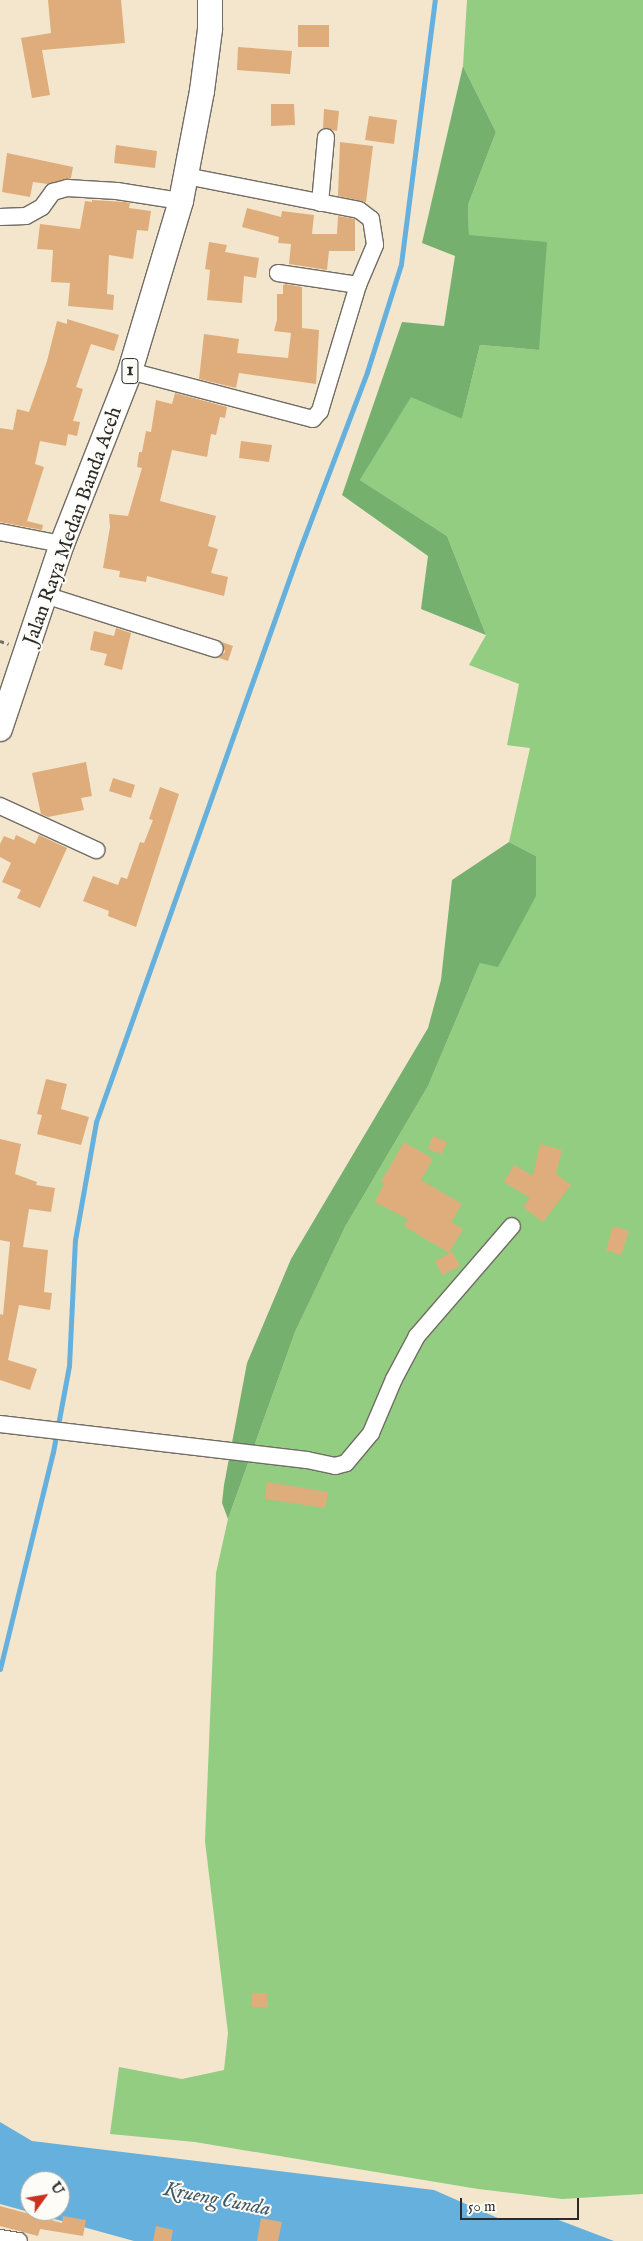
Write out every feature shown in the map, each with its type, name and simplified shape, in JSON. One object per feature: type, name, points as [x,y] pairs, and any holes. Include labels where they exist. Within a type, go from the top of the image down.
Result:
[{"type":"highway","name":"Jalan Raya Medan Banda Aceh","points":[[0,729],[62,544],[130,371],[181,201],[203,82],[210,28],[210,0]]},
{"type":"street","points":[[320,203],[326,137]]},
{"type":"street","points":[[130,371],[313,419],[320,411],[358,285],[375,245],[371,219],[359,210],[186,176]]},
{"type":"street","points":[[0,217],[26,216],[42,207],[53,192],[67,188],[117,191],[181,201]]},
{"type":"street","points":[[278,273],[358,285]]},
{"type":"street","points":[[0,532],[62,544]]},
{"type":"street","points":[[45,595],[215,649]]},
{"type":"street","points":[[0,806],[96,850]]},
{"type":"street","points":[[0,1424],[307,1460],[335,1466],[346,1463],[371,1433],[394,1379],[417,1336],[512,1226]]},
{"type":"street","points":[[0,2238],[19,2241]]},
{"type":"green space","points":[[467,0],[643,0],[643,2194],[562,2199],[478,2189],[195,2142],[110,2134],[119,2067],[182,2079],[224,2070],[228,2033],[205,1841],[216,1573],[228,1519],[295,1332],[345,1227],[428,1086],[480,963],[536,856],[509,842],[530,748],[507,745],[519,684],[469,665],[486,635],[447,536],[360,480],[411,396],[462,419],[480,345],[539,350],[469,235],[468,205],[496,132],[463,66]]},
{"type":"green space","points":[[463,66],[496,132],[468,205],[469,235],[547,242],[539,350],[480,345],[462,419],[411,397],[360,480],[447,536],[486,635],[421,609],[428,556],[342,495],[402,322],[444,326],[455,256],[422,243]]},
{"type":"green space","points":[[509,842],[536,856],[536,896],[498,967],[480,963],[428,1086],[345,1227],[295,1332],[228,1519],[222,1503],[224,1485],[247,1363],[291,1259],[428,1028],[441,980],[452,880]]},
{"type":"water","name":"Krueng Cunda","points":[[0,2122],[32,2141],[434,2190],[500,2219],[556,2219],[614,2241],[134,2241],[62,2221],[70,2221],[70,2171],[20,2171],[20,2210],[0,2204]]},
{"type":"building","points":[[48,0],[121,0],[125,43],[42,50],[50,95],[32,98],[21,38],[51,33]]},
{"type":"building","points":[[298,25],[329,25],[329,47],[298,47]]},
{"type":"building","points":[[238,47],[292,51],[290,74],[237,70]]},
{"type":"building","points":[[271,104],[294,104],[295,125],[271,126]]},
{"type":"building","points":[[324,109],[339,111],[337,131],[323,128]]},
{"type":"building","points":[[369,116],[397,120],[394,144],[365,140]]},
{"type":"building","points":[[340,142],[373,146],[366,202],[338,196]]},
{"type":"building","points":[[116,145],[157,151],[155,168],[114,163]]},
{"type":"building","points":[[7,153],[73,167],[71,178],[48,184],[33,182],[30,197],[2,192]]},
{"type":"building","points":[[92,200],[125,202],[130,203],[129,208],[151,211],[148,231],[137,230],[133,259],[109,255],[107,294],[114,295],[113,310],[68,306],[70,283],[51,282],[53,250],[37,249],[40,224],[80,229],[85,201],[92,202]]},
{"type":"building","points":[[247,208],[281,217],[282,211],[314,215],[312,234],[337,234],[338,216],[355,219],[355,251],[329,251],[327,270],[289,264],[291,244],[278,243],[279,237],[242,227]]},
{"type":"building","points":[[209,242],[227,245],[225,252],[259,258],[256,278],[244,276],[242,303],[207,300],[210,270],[205,269]]},
{"type":"building","points":[[283,285],[302,287],[302,328],[319,330],[316,384],[239,373],[236,388],[199,379],[204,334],[239,339],[237,353],[288,358],[291,333],[274,331],[277,320],[277,294],[283,294]]},
{"type":"building","points":[[67,319],[119,335],[114,351],[91,344],[76,387],[83,389],[73,421],[80,422],[77,436],[68,434],[66,446],[40,441],[35,464],[44,467],[27,521],[43,525],[42,530],[0,522],[0,428],[13,430],[17,409],[29,412],[47,361],[57,321],[67,324]]},
{"type":"building","points":[[175,393],[227,407],[225,418],[220,417],[216,435],[211,434],[207,457],[172,450],[160,501],[216,516],[208,546],[218,549],[211,573],[228,577],[224,596],[147,576],[146,582],[119,577],[120,571],[103,568],[110,527],[109,514],[128,516],[142,468],[137,467],[139,452],[142,452],[146,431],[151,432],[156,400],[172,404]]},
{"type":"building","points":[[241,441],[272,445],[269,462],[239,458]]},
{"type":"building","points":[[116,628],[131,633],[122,670],[104,665],[107,654],[90,650],[94,631],[114,636]]},
{"type":"building","points":[[222,642],[233,646],[228,661],[219,658],[225,652]]},
{"type":"building","points":[[86,762],[92,796],[81,798],[84,810],[48,817],[41,814],[32,773]]},
{"type":"building","points":[[113,778],[135,785],[131,798],[109,791]]},
{"type":"building","points":[[160,787],[179,794],[136,927],[108,916],[109,911],[83,901],[93,876],[118,885],[121,877],[127,879],[140,842],[144,843],[153,820],[149,819]]},
{"type":"building","points":[[16,835],[35,844],[39,835],[67,848],[40,908],[17,898],[21,890],[2,882],[11,863],[0,857],[0,844],[4,836],[14,840]]},
{"type":"building","points":[[46,1079],[67,1084],[61,1109],[89,1117],[81,1145],[37,1134],[42,1115],[37,1114]]},
{"type":"building","points":[[433,1136],[447,1142],[442,1154],[428,1149]]},
{"type":"building","points":[[0,1139],[21,1144],[15,1174],[37,1182],[36,1185],[55,1188],[51,1212],[29,1209],[23,1247],[48,1250],[44,1292],[52,1293],[50,1310],[19,1305],[8,1360],[37,1369],[30,1390],[0,1380],[0,1314],[3,1315],[10,1242],[0,1240]]},
{"type":"building","points":[[404,1142],[433,1159],[421,1180],[462,1204],[451,1222],[463,1229],[449,1253],[404,1226],[408,1219],[375,1202],[384,1183],[381,1182]]},
{"type":"building","points":[[540,1144],[562,1150],[556,1174],[571,1185],[543,1222],[523,1207],[530,1198],[504,1182],[514,1165],[533,1176]]},
{"type":"building","points":[[613,1226],[629,1231],[621,1255],[606,1250]]},
{"type":"building","points":[[452,1252],[460,1266],[442,1275],[435,1261]]},
{"type":"building","points":[[267,1482],[328,1492],[325,1508],[265,1499]]},
{"type":"building","points":[[252,1993],[267,1993],[268,2007],[252,2007]]},
{"type":"building","points":[[0,2206],[20,2211],[20,2221],[55,2221],[62,2223],[62,2221],[70,2221],[70,2217],[86,2220],[83,2236],[40,2229],[38,2236],[0,2226]]},
{"type":"building","points":[[261,2218],[282,2222],[278,2241],[257,2241]]},
{"type":"building","points":[[156,2226],[173,2230],[171,2241],[153,2241]]},
{"type":"waterway","points":[[0,1669],[53,1452],[69,1366],[75,1240],[96,1122],[298,554],[367,372],[401,264],[435,0]]}]
